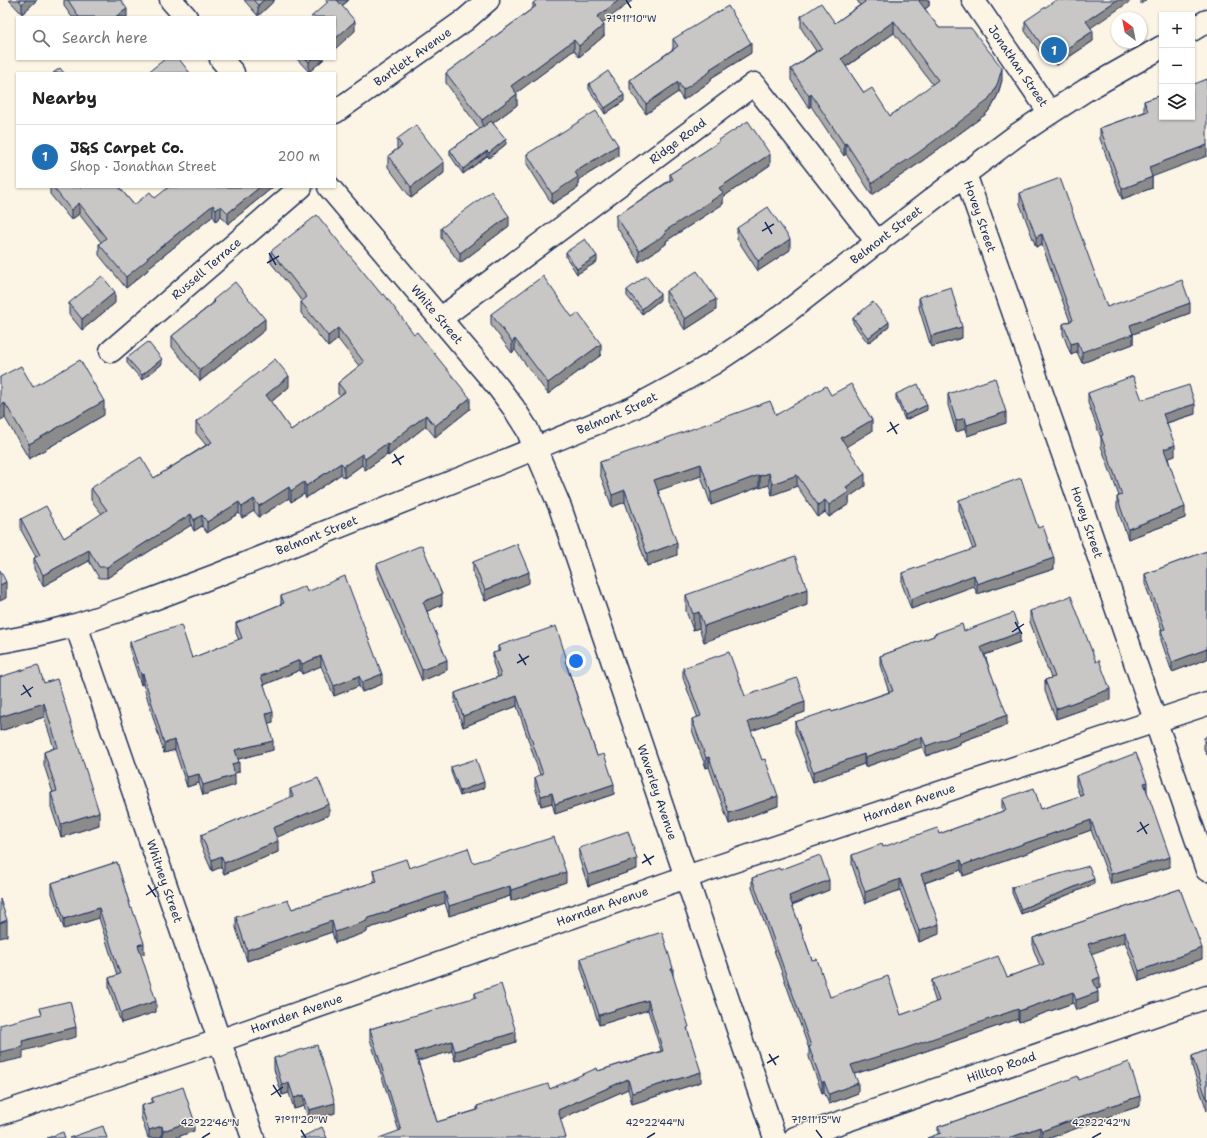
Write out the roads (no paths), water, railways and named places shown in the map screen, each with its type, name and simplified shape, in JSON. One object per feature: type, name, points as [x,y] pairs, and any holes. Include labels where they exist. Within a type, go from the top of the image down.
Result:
[{"type":"street","points":[[171,0],[185,16]]},
{"type":"street","name":"Bartlett Avenue","points":[[336,111],[465,20],[488,0]]},
{"type":"street","name":"Jonathan Street","points":[[974,0],[1050,113]]},
{"type":"street","points":[[1195,28],[1207,21]]},
{"type":"street","name":"Belmont Street","points":[[0,642],[36,636],[76,625],[148,601],[217,575],[633,408],[712,364],[751,338],[878,243],[1017,135],[1086,90],[1160,48]]},
{"type":"street","points":[[222,60],[232,72]]},
{"type":"street","name":"Ridge Road","points":[[440,319],[754,84],[878,243]]},
{"type":"street","name":"Hovey Street","points":[[965,174],[1207,870]]},
{"type":"street","name":"Russell Terrace","points":[[111,351],[300,188]]},
{"type":"street","name":"White Street","points":[[330,188],[498,387],[513,407],[535,448]]},
{"type":"street","name":"Waverley Avenue","points":[[535,448],[560,507],[775,1138]]},
{"type":"street","name":"Whitney Street","points":[[76,625],[253,1138]]},
{"type":"street","name":"Harnden Avenue","points":[[0,1114],[219,1040],[686,877],[1207,704]]},
{"type":"street","name":"Hilltop Road","points":[[795,1138],[1207,997]]},
{"type":"place","name":"J&S Carpet Co.","points":[[1054,50]]}]
